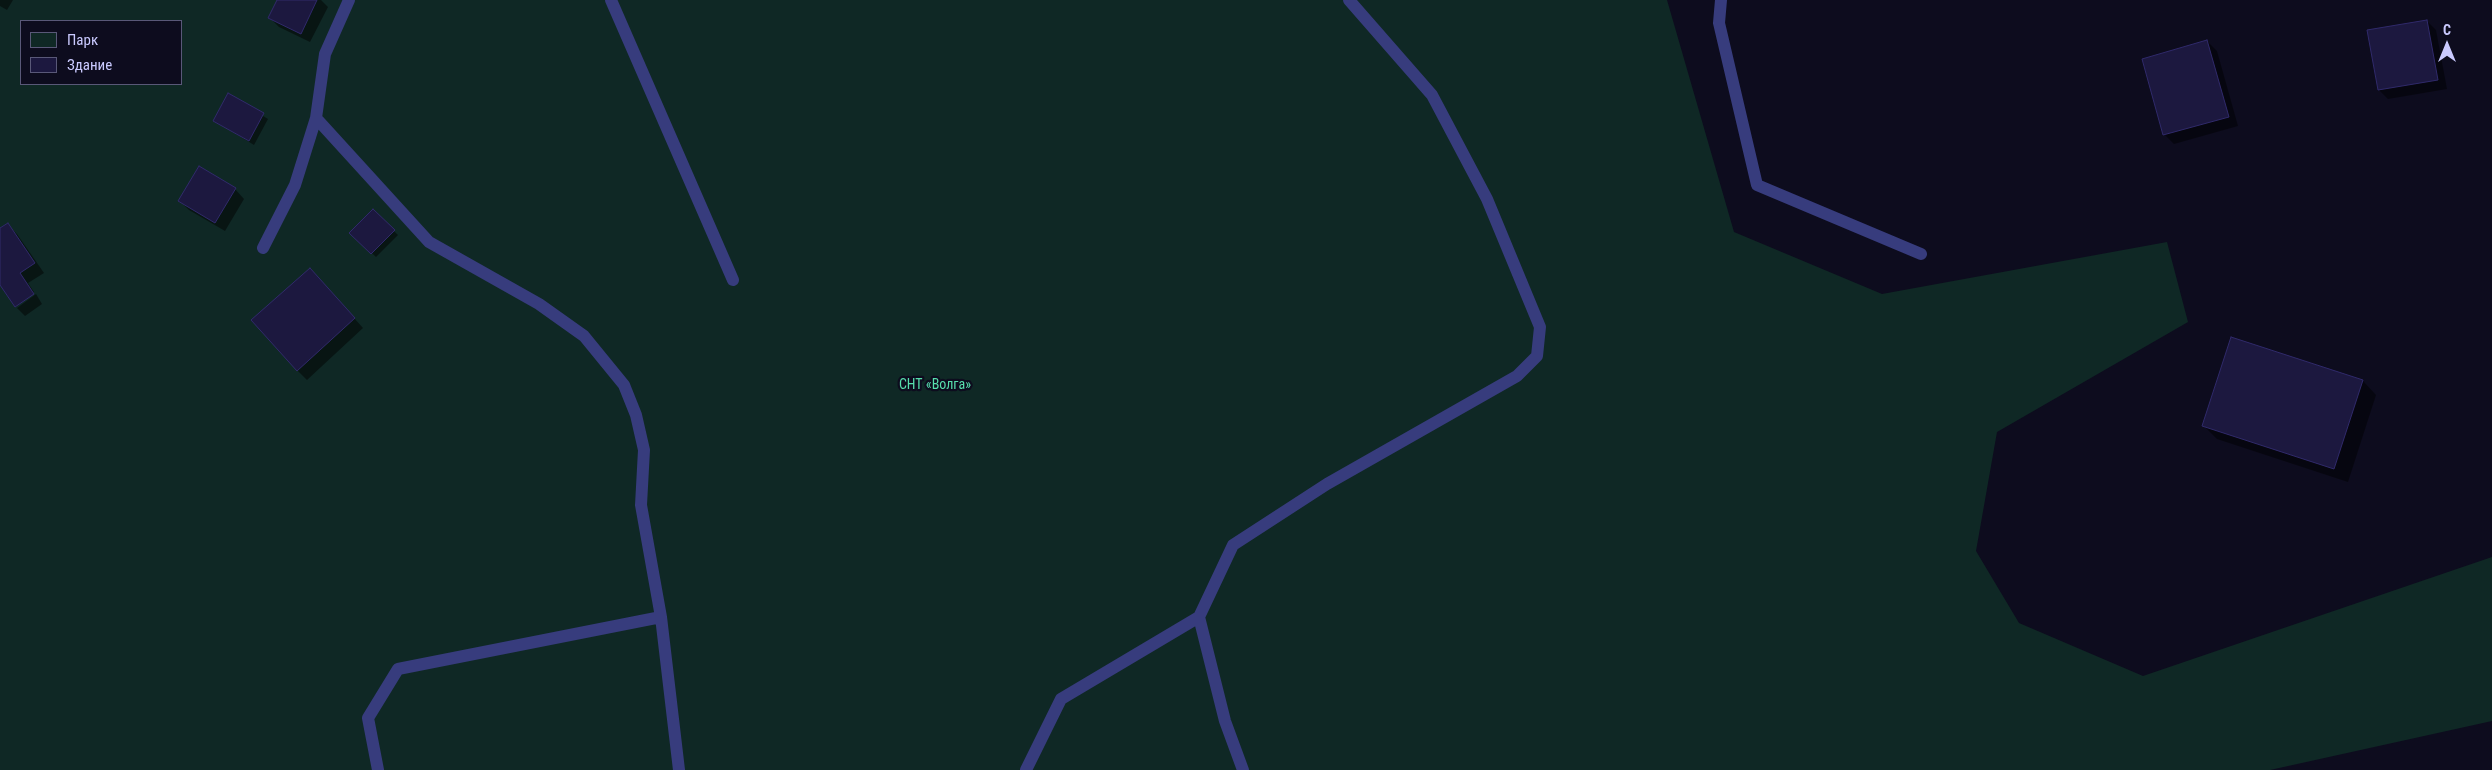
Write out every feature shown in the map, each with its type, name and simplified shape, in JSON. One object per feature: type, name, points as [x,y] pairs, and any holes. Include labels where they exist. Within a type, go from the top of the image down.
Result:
[{"type":"lane","points":[[263,248],[295,185],[316,118],[325,54],[349,0]]},
{"type":"lane","points":[[611,0],[733,280]]},
{"type":"lane","points":[[1026,770],[1061,699],[1199,617],[1234,545],[1327,484],[1518,376],[1537,356],[1540,327],[1526,287],[1473,173],[1432,95],[1349,0]]},
{"type":"lane","points":[[1721,0],[1719,23],[1758,185],[1921,254]]},
{"type":"lane","points":[[316,118],[430,242],[539,304],[584,336],[624,385],[636,415],[644,450],[641,505],[660,617],[678,770]]},
{"type":"lane","points":[[378,770],[368,718],[398,669],[660,617]]},
{"type":"lane","points":[[1199,617],[1225,721],[1243,770]]},
{"type":"green space","name":"СНТ «Волга»","points":[[0,0],[1667,0],[1734,232],[1882,294],[2167,242],[2188,322],[1997,432],[1976,551],[2019,623],[2143,676],[2492,557],[2492,721],[2270,770],[0,770]]},
{"type":"building","points":[[277,0],[317,0],[301,34],[268,18]]},
{"type":"building","points":[[2427,20],[2438,80],[2378,90],[2367,30]]},
{"type":"building","points":[[2207,40],[2229,117],[2163,135],[2142,59]]},
{"type":"building","points":[[228,93],[264,113],[249,141],[213,121]]},
{"type":"building","points":[[199,166],[236,188],[215,223],[178,201]]},
{"type":"building","points":[[373,209],[395,230],[371,254],[349,233]]},
{"type":"building","points":[[8,223],[35,263],[20,273],[34,294],[15,307],[0,285],[0,228]]},
{"type":"building","points":[[310,268],[355,318],[297,371],[251,320]]},
{"type":"building","points":[[2231,337],[2363,380],[2334,469],[2202,426]]}]
